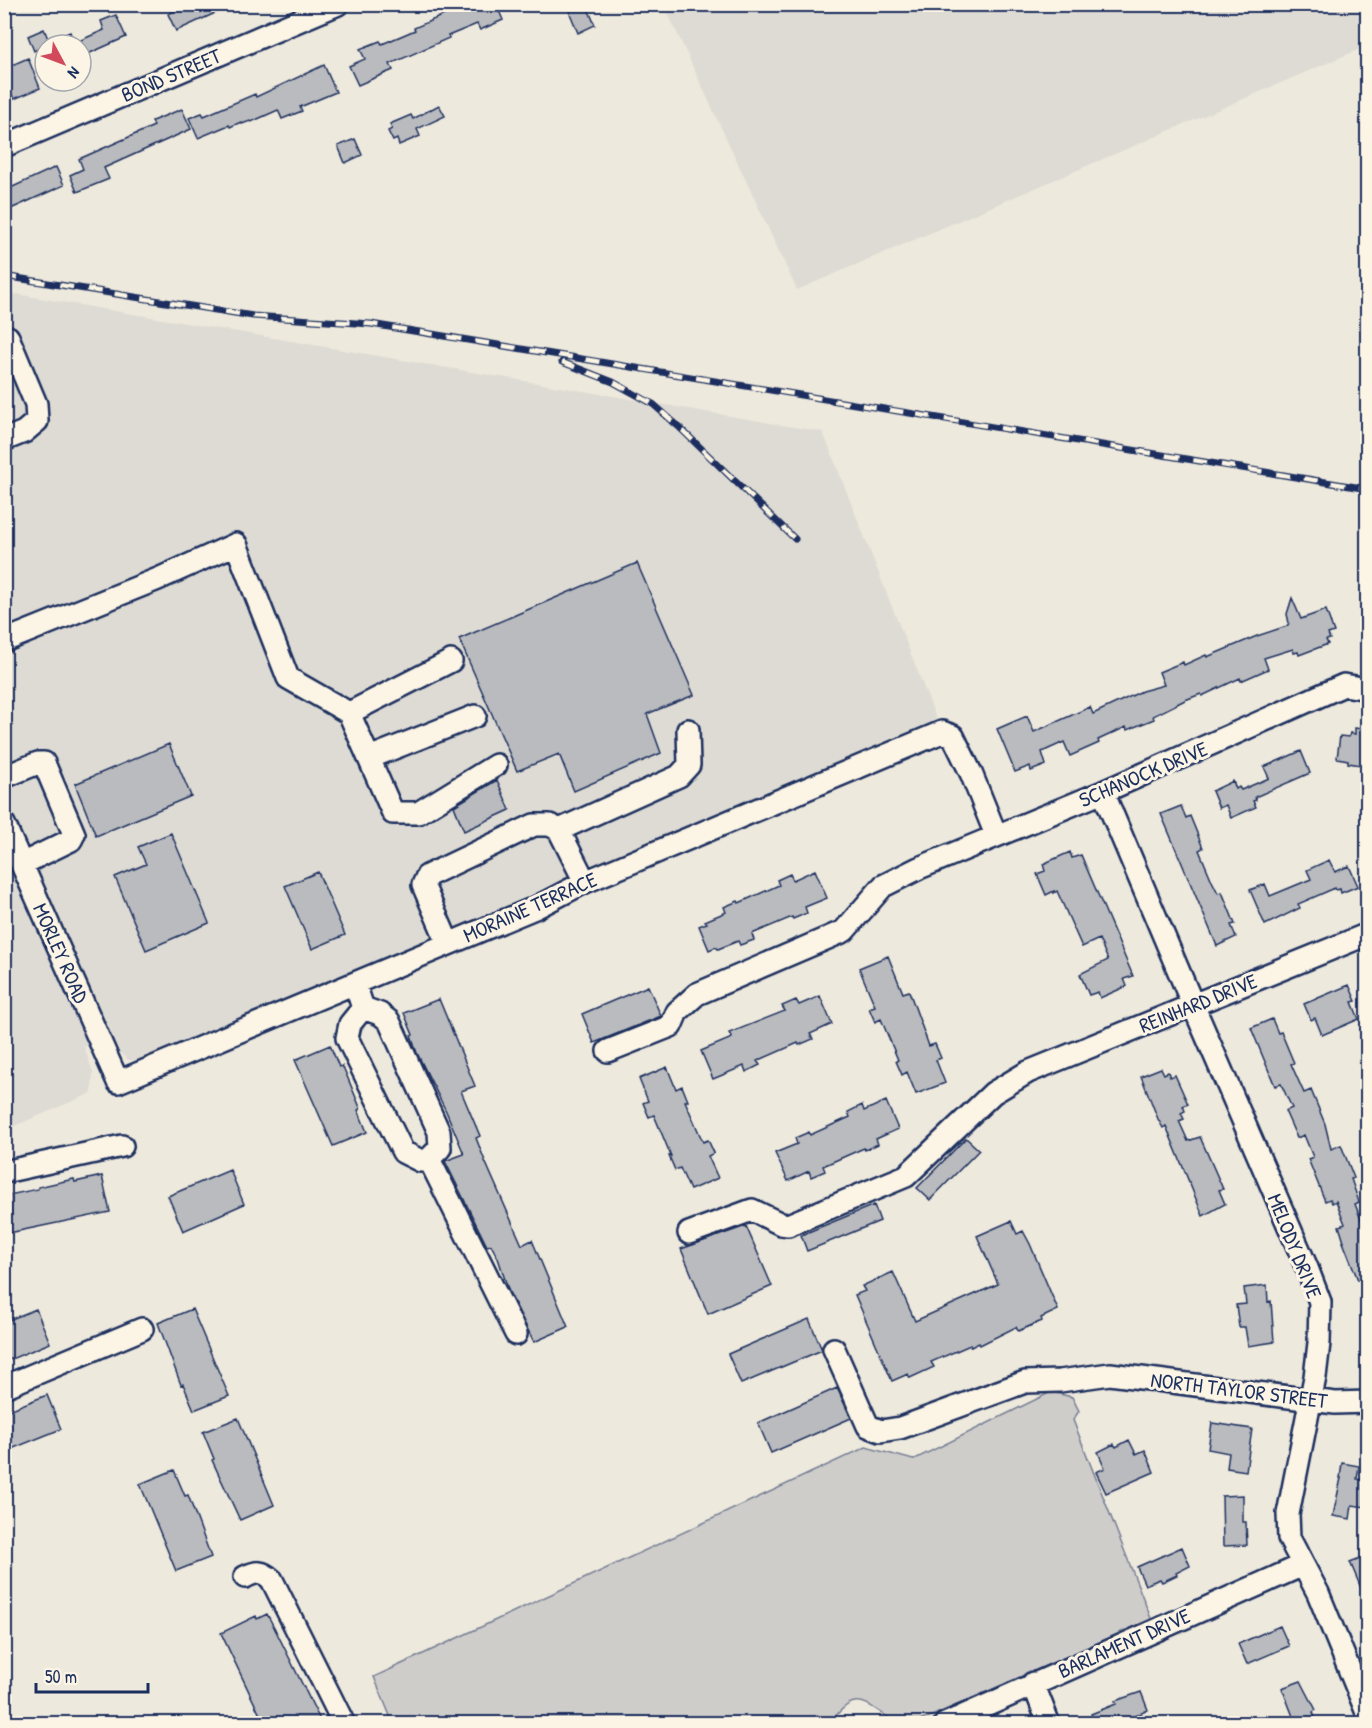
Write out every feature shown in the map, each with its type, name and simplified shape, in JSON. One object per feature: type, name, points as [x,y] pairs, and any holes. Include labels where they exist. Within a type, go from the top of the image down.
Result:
[{"type":"street","name":"BOND STREET","points":[[4,146],[313,9],[338,4]]},
{"type":"street","points":[[4,440],[24,432],[37,421],[36,404],[8,337]]},
{"type":"street","points":[[4,641],[158,579],[236,544],[288,678],[349,713],[393,813],[418,813],[496,765]]},
{"type":"street","points":[[349,713],[451,661]]},
{"type":"street","name":"SCHANOCK DRIVE","points":[[608,1051],[671,1026],[676,1012],[697,994],[844,931],[883,886],[919,868],[1103,792],[1344,685],[1368,689]]},
{"type":"street","points":[[369,758],[475,716]]},
{"type":"street","points":[[560,830],[680,776],[689,765],[688,730]]},
{"type":"street","name":"MORAINE TERRACE","points":[[118,1082],[537,907],[585,882],[942,732],[952,736],[960,750],[996,835]]},
{"type":"street","points":[[4,777],[38,763],[44,763],[74,834],[71,840],[22,864]]},
{"type":"street","name":"MELODY DRIVE","points":[[1103,792],[1320,1302],[1319,1343],[1311,1400],[1288,1514],[1290,1538],[1360,1673],[1368,1715]]},
{"type":"street","name":"MORLEY ROAD","points":[[4,824],[118,1082]]},
{"type":"street","points":[[447,943],[423,885],[427,876],[534,825],[550,825],[560,830],[585,882]]},
{"type":"street","name":"REINHARD DRIVE","points":[[689,1233],[752,1210],[788,1225],[906,1176],[993,1093],[1028,1072],[1368,934]]},
{"type":"street","points":[[354,984],[363,1008]]},
{"type":"street","points":[[363,1008],[380,1014],[389,1022],[440,1132],[440,1148],[429,1160],[421,1161],[403,1152],[347,1038],[350,1024],[363,1008]]},
{"type":"street","points":[[4,1172],[122,1146]]},
{"type":"street","points":[[429,1160],[516,1334]]},
{"type":"street","points":[[4,1387],[142,1329]]},
{"type":"street","name":"NORTH TAYLOR STREET","points":[[834,1349],[868,1426],[881,1431],[900,1428],[1025,1382],[1060,1381],[1110,1374],[1335,1403],[1368,1402]]},
{"type":"street","name":"BARLAMENT DRIVE","points":[[945,1724],[1303,1564]]},
{"type":"street","points":[[245,1577],[256,1572],[265,1573],[272,1580],[344,1724]]},
{"type":"street","points":[[1033,1683],[1049,1724]]},
{"type":"shaded area","points":[[664,5],[1367,5],[1367,46],[797,290]]},
{"type":"shaded area","points":[[4,292],[823,432],[938,723],[152,1057],[137,1061],[129,1060],[121,1054],[112,1037],[84,1047],[93,1072],[92,1093],[5,1130]]},
{"type":"shaded area","points":[[1051,1392],[1072,1397],[1079,1411],[1073,1420],[1152,1621],[911,1723],[895,1720],[868,1704],[859,1702],[851,1703],[841,1710],[830,1724],[393,1723],[374,1677],[866,1447],[913,1460]]},
{"type":"building","points":[[189,4],[235,4],[176,31],[168,14]]},
{"type":"building","points":[[469,4],[496,4],[503,20],[480,30],[477,24],[448,36],[449,38],[390,64],[393,70],[358,85],[349,66],[365,59],[360,49],[380,41],[382,44]]},
{"type":"building","points":[[584,4],[595,25],[578,33],[569,11]]},
{"type":"building","points":[[116,15],[126,37],[93,52],[93,35],[104,30],[101,21]]},
{"type":"building","points":[[33,34],[33,48],[28,36]]},
{"type":"building","points":[[28,58],[33,70],[33,91],[14,99],[4,77],[5,68]]},
{"type":"building","points":[[324,65],[336,92],[300,107],[302,111],[282,119],[278,110],[251,122],[242,124],[241,122],[230,127],[229,125],[198,138],[189,118],[202,113],[204,116],[255,94],[256,97]]},
{"type":"building","points":[[439,105],[445,116],[417,129],[420,136],[399,145],[397,139],[393,141],[388,131],[392,129],[390,124],[411,115],[413,119]]},
{"type":"building","points":[[182,109],[191,129],[104,168],[109,179],[77,192],[70,175],[83,169],[79,159],[154,126],[152,121]]},
{"type":"building","points":[[355,139],[362,155],[345,163],[338,146]]},
{"type":"building","points":[[56,167],[64,185],[4,212],[4,191]]},
{"type":"building","points":[[637,563],[694,695],[647,714],[661,753],[574,791],[559,754],[517,771],[459,639]]},
{"type":"building","points":[[1292,598],[1301,619],[1326,610],[1334,632],[1328,634],[1330,639],[1326,640],[1328,644],[1299,655],[1298,652],[1294,653],[1293,649],[1264,658],[1268,669],[1241,681],[1240,678],[1202,696],[1201,694],[1185,700],[1153,716],[1154,719],[1127,730],[1126,727],[1070,756],[1064,742],[1042,752],[1046,765],[1031,771],[1030,766],[1015,772],[997,729],[1027,716],[1034,732],[1090,707],[1093,714],[1142,691],[1164,685],[1159,672],[1183,662],[1184,665],[1206,655],[1207,657],[1287,626],[1289,623],[1287,614]]},
{"type":"building","points":[[1355,728],[1368,730],[1368,766],[1348,763],[1348,760],[1337,758],[1340,736],[1349,737],[1350,733],[1355,734]]},
{"type":"building","points":[[169,744],[191,796],[96,836],[75,784]]},
{"type":"building","points":[[1301,751],[1310,773],[1255,797],[1256,800],[1253,801],[1256,807],[1231,818],[1226,805],[1219,808],[1212,791],[1233,781],[1236,789],[1239,787],[1241,790],[1269,778],[1264,767]]},
{"type":"building","points":[[497,780],[510,810],[464,831],[454,806]]},
{"type":"building","points":[[1181,806],[1186,818],[1190,816],[1203,848],[1199,850],[1218,893],[1222,892],[1235,924],[1231,925],[1236,937],[1217,946],[1161,814]]},
{"type":"building","points":[[171,833],[209,923],[146,950],[115,877],[146,864],[138,847]]},
{"type":"building","points":[[1070,852],[1072,858],[1081,855],[1133,976],[1124,979],[1127,986],[1100,998],[1098,992],[1089,995],[1080,974],[1108,960],[1099,939],[1082,947],[1057,891],[1046,895],[1037,874],[1045,871],[1043,864]]},
{"type":"building","points":[[1329,860],[1335,872],[1349,866],[1358,886],[1341,893],[1340,889],[1335,888],[1298,904],[1300,908],[1265,925],[1250,890],[1265,884],[1270,896],[1311,879],[1307,870]]},
{"type":"building","points":[[815,870],[827,898],[805,907],[807,913],[752,934],[754,940],[740,945],[738,941],[709,950],[699,926],[707,923],[705,921],[726,912],[724,907],[738,901],[739,903],[779,885],[777,880],[790,874],[793,880]]},
{"type":"building","points":[[318,872],[345,935],[312,949],[285,886]]},
{"type":"building","points":[[888,956],[903,993],[909,991],[929,1046],[935,1044],[941,1058],[936,1060],[945,1083],[916,1094],[907,1072],[902,1075],[881,1019],[875,1022],[869,1008],[875,1006],[859,968]]},
{"type":"building","points":[[1349,985],[1356,1001],[1352,1002],[1359,1019],[1322,1035],[1315,1018],[1311,1020],[1304,1004]]},
{"type":"building","points":[[648,986],[661,1016],[594,1043],[582,1014]]},
{"type":"building","points":[[820,996],[832,1024],[810,1034],[813,1039],[757,1061],[760,1065],[746,1072],[744,1066],[713,1079],[701,1051],[732,1038],[729,1033],[785,1011],[782,1006],[796,1000],[799,1005]]},
{"type":"building","points":[[439,999],[475,1086],[461,1091],[480,1136],[476,1138],[485,1161],[522,1245],[532,1240],[568,1327],[534,1342],[509,1292],[498,1258],[491,1245],[487,1246],[445,1161],[464,1154],[446,1111],[417,1053],[404,1013]]},
{"type":"building","points":[[1272,1019],[1278,1033],[1281,1032],[1294,1063],[1291,1064],[1304,1093],[1311,1090],[1325,1124],[1331,1149],[1341,1145],[1354,1178],[1351,1179],[1359,1202],[1355,1204],[1368,1237],[1368,1277],[1358,1280],[1343,1242],[1339,1226],[1345,1224],[1336,1201],[1332,1203],[1330,1199],[1325,1201],[1308,1159],[1313,1157],[1304,1135],[1297,1138],[1285,1111],[1292,1108],[1281,1084],[1275,1086],[1251,1028]]},
{"type":"building","points":[[330,1045],[339,1067],[342,1066],[344,1069],[367,1132],[333,1146],[295,1060]]},
{"type":"building","points":[[667,1067],[676,1089],[682,1086],[688,1101],[685,1101],[703,1142],[708,1140],[714,1153],[708,1156],[718,1178],[690,1190],[680,1168],[675,1170],[654,1115],[649,1117],[643,1103],[648,1101],[639,1079]]},
{"type":"building","points":[[1161,1068],[1164,1074],[1168,1072],[1170,1077],[1175,1075],[1188,1104],[1183,1106],[1185,1111],[1181,1113],[1184,1119],[1179,1121],[1188,1141],[1200,1137],[1223,1189],[1219,1190],[1225,1204],[1203,1216],[1166,1126],[1163,1128],[1158,1119],[1141,1076]]},
{"type":"building","points":[[886,1101],[898,1129],[876,1139],[878,1144],[823,1166],[825,1171],[811,1177],[809,1171],[788,1181],[775,1153],[797,1144],[795,1138],[809,1132],[810,1135],[850,1117],[848,1112],[862,1105],[864,1111]]},
{"type":"building","points":[[966,1138],[979,1150],[930,1200],[917,1188]]},
{"type":"building","points":[[230,1170],[244,1204],[183,1231],[168,1196]]},
{"type":"building","points":[[102,1176],[110,1212],[4,1234],[4,1196],[74,1179],[75,1182]]},
{"type":"building","points":[[874,1205],[880,1221],[807,1251],[801,1235]]},
{"type":"building","points":[[1011,1221],[1017,1234],[1023,1231],[1030,1244],[1058,1310],[1041,1318],[1042,1321],[1018,1331],[1016,1327],[980,1345],[979,1343],[971,1347],[970,1345],[931,1362],[934,1367],[910,1378],[908,1374],[892,1381],[855,1295],[865,1291],[862,1286],[893,1272],[915,1321],[998,1284],[977,1236]]},
{"type":"building","points":[[746,1226],[772,1286],[708,1314],[681,1249]]},
{"type":"building","points":[[1267,1285],[1268,1302],[1271,1301],[1274,1342],[1248,1346],[1245,1327],[1239,1327],[1236,1305],[1246,1304],[1244,1288]]},
{"type":"building","points":[[36,1309],[50,1343],[4,1362],[4,1322]]},
{"type":"building","points":[[192,1309],[229,1396],[194,1410],[183,1384],[181,1385],[158,1323]]},
{"type":"building","points":[[809,1319],[822,1350],[741,1384],[728,1354]]},
{"type":"building","points":[[837,1388],[851,1418],[771,1453],[758,1423]]},
{"type":"building","points":[[47,1395],[61,1429],[4,1452],[4,1412]]},
{"type":"building","points":[[238,1418],[274,1505],[240,1520],[212,1460],[214,1459],[203,1432]]},
{"type":"building","points":[[1212,1423],[1252,1429],[1246,1471],[1227,1468],[1229,1453],[1208,1449]]},
{"type":"building","points":[[1129,1440],[1136,1454],[1145,1450],[1154,1472],[1106,1493],[1096,1472],[1105,1468],[1098,1452],[1114,1444],[1116,1447]]},
{"type":"building","points":[[1342,1463],[1359,1466],[1357,1479],[1368,1481],[1366,1507],[1352,1505],[1350,1519],[1333,1516]]},
{"type":"building","points":[[174,1470],[185,1496],[188,1495],[211,1557],[176,1571],[140,1484]]},
{"type":"building","points":[[1243,1495],[1243,1522],[1246,1522],[1247,1545],[1223,1546],[1222,1496]]},
{"type":"building","points":[[1182,1547],[1190,1566],[1162,1582],[1160,1579],[1145,1585],[1137,1567]]},
{"type":"building","points":[[1368,1555],[1368,1602],[1367,1602],[1350,1562]]},
{"type":"building","points":[[267,1614],[322,1724],[243,1724],[260,1715],[221,1633],[256,1616],[257,1619]]},
{"type":"building","points":[[1280,1626],[1289,1646],[1247,1664],[1238,1644]]},
{"type":"building","points":[[1301,1681],[1316,1710],[1313,1712],[1317,1724],[1296,1724],[1282,1688]]},
{"type":"building","points":[[1141,1692],[1148,1710],[1119,1724],[1095,1724],[1091,1714],[1116,1704],[1115,1701]]},
{"type":"railway","points":[[4,276],[253,316],[371,324],[1368,489]]},
{"type":"railway","points":[[562,362],[613,382],[653,404],[795,539]]}]
